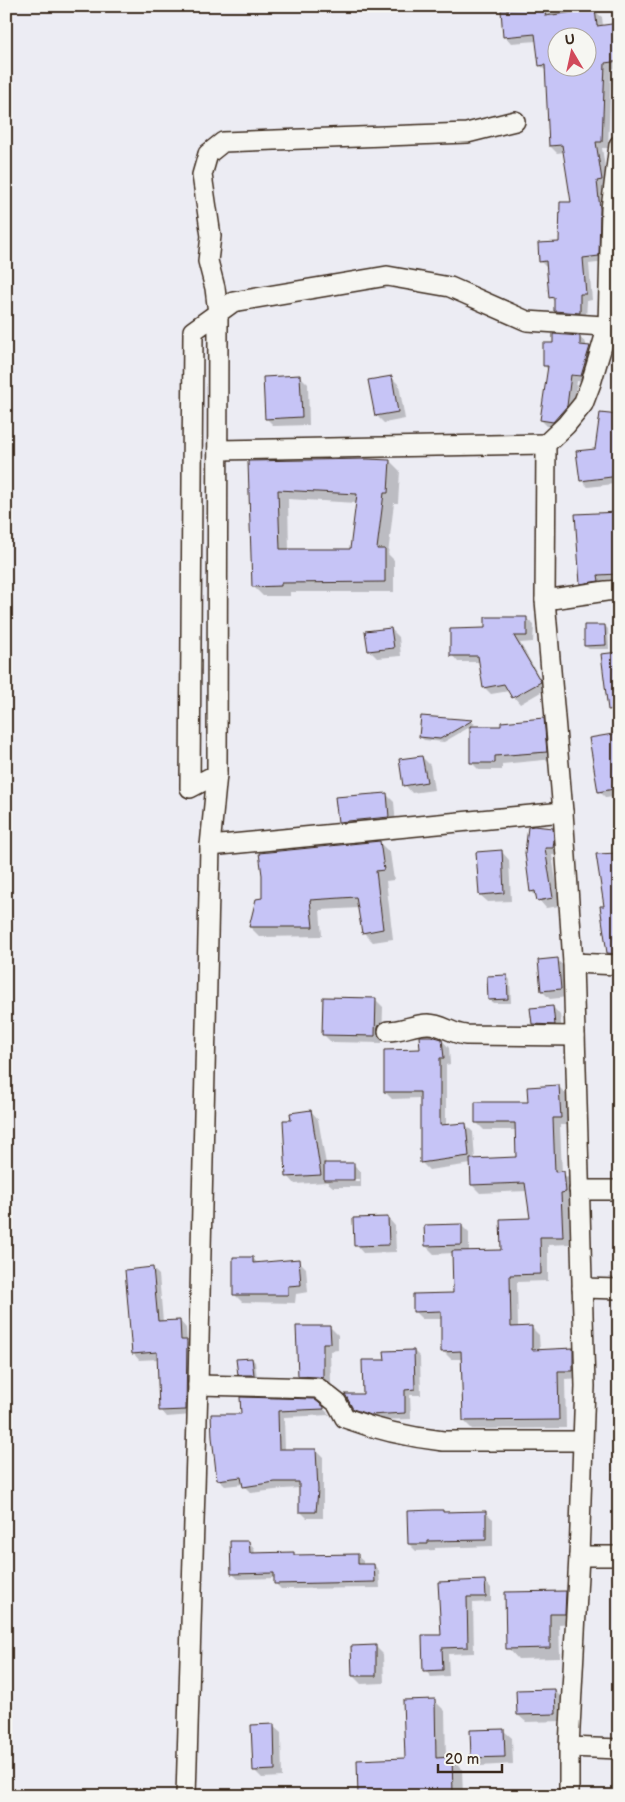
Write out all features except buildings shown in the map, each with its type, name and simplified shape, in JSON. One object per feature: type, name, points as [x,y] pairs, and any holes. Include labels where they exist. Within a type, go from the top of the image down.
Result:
[{"type":"street","points":[[186,1796],[198,1385],[210,846],[217,774],[218,313],[215,288],[208,261],[211,236],[202,175],[208,154],[224,142],[467,133],[515,121]]},
{"type":"street","points":[[218,450],[546,444],[566,425],[583,404],[614,327],[611,209],[619,144]]},
{"type":"street","points":[[217,774],[190,788],[193,331],[233,302],[387,276],[450,287],[527,321],[614,327]]},
{"type":"street","points":[[546,444],[545,600],[563,812],[573,963],[585,1386],[568,1796]]},
{"type":"street","points":[[545,600],[619,590]]},
{"type":"street","points":[[210,846],[563,812]]},
{"type":"street","points":[[573,963],[619,965]]},
{"type":"street","points":[[388,1031],[397,1031],[426,1024],[440,1025],[457,1034],[466,1035],[575,1036]]},
{"type":"street","points":[[579,1190],[619,1190]]},
{"type":"street","points":[[582,1288],[619,1289]]},
{"type":"street","points":[[198,1385],[318,1388],[337,1403],[345,1418],[379,1430],[430,1440],[582,1441]]},
{"type":"street","points":[[579,1556],[619,1556]]},
{"type":"street","points":[[569,1748],[619,1748]]}]
